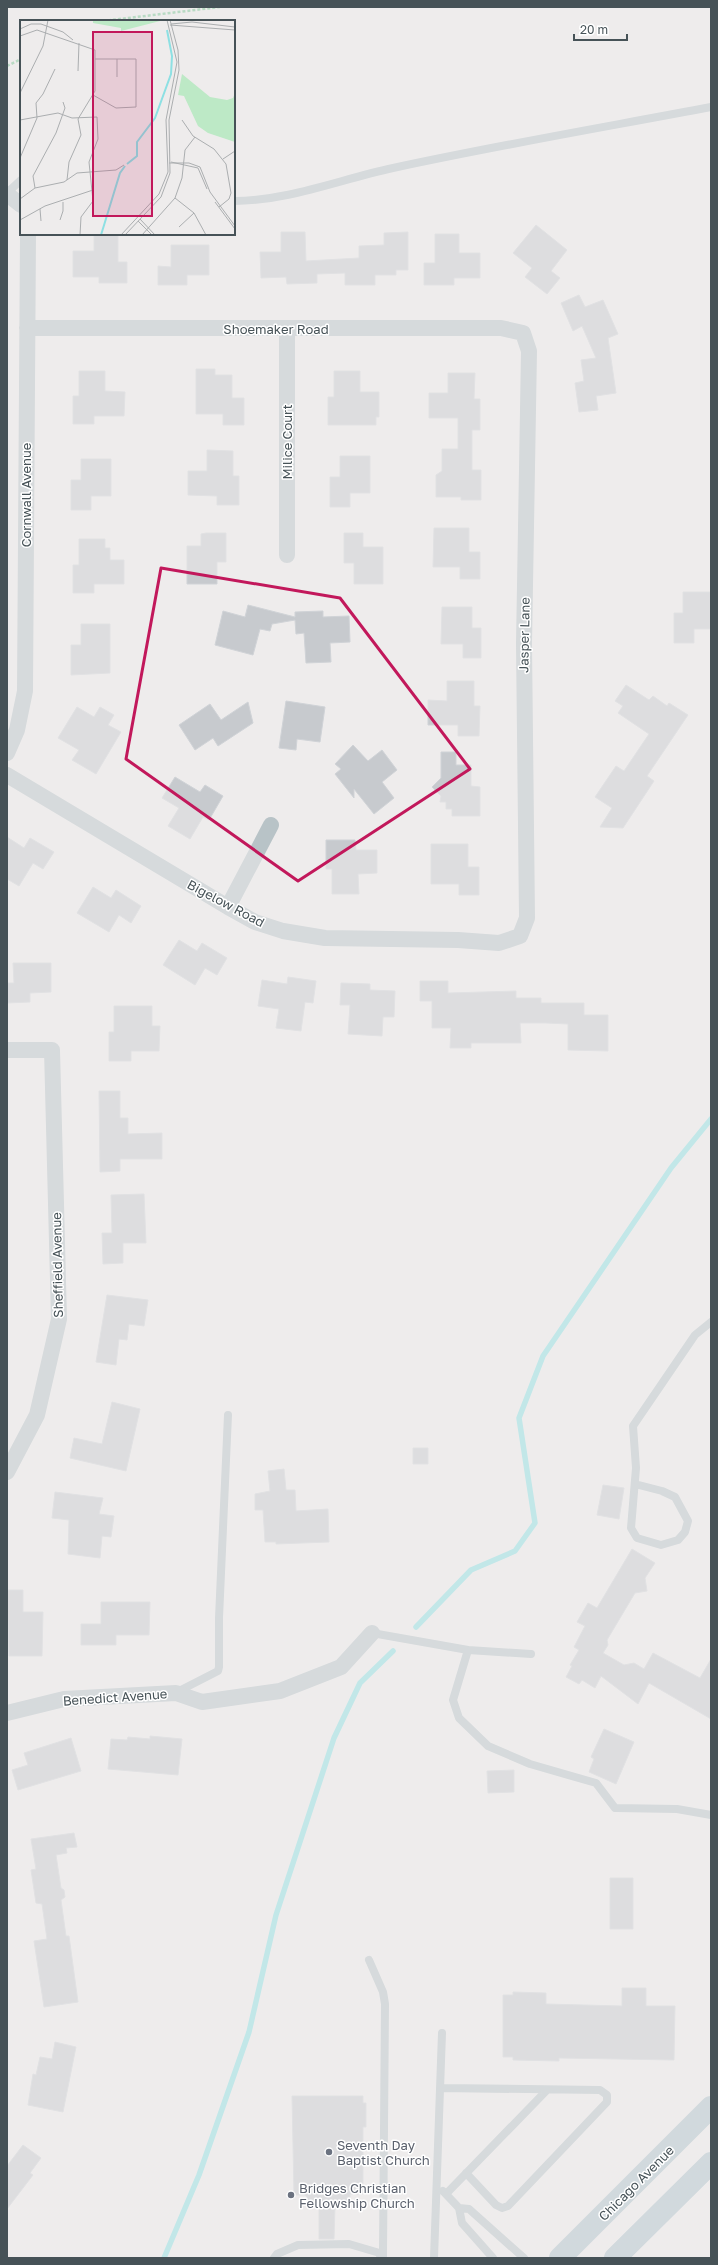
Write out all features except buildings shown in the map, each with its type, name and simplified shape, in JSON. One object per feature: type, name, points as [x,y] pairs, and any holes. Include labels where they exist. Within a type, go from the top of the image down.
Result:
[{"type":"main road","name":"Chicago Avenue","points":[[560,2258],[711,2107]]},
{"type":"main road","points":[[615,2258],[711,2163]]},
{"type":"street","points":[[7,194],[20,204]]},
{"type":"street","name":"Cornwall Avenue","points":[[7,753],[17,730],[25,691],[28,235]]},
{"type":"street","name":"Shoemaker Road","points":[[27,328],[501,328],[524,333]]},
{"type":"street","name":"Milice Court","points":[[287,329],[287,555]]},
{"type":"street","name":"Jasper Lane","points":[[520,936],[527,918],[524,644],[529,351],[524,333]]},
{"type":"street","name":"Bigelow Road","points":[[7,775],[228,907],[255,922],[276,929],[325,938],[499,942],[520,936]]},
{"type":"street","points":[[228,907],[271,825]]},
{"type":"street","name":"Sheffield Avenue","points":[[7,1050],[52,1050],[59,1318],[37,1415],[7,1472]]},
{"type":"street","points":[[176,1693],[202,1702],[280,1691],[342,1667],[372,1633]]},
{"type":"street","name":"Benedict Avenue","points":[[7,1714],[64,1699],[176,1693]]},
{"type":"lane","points":[[235,202],[249,201],[286,194],[393,168],[711,107]]},
{"type":"lane","points":[[7,194],[20,181]]},
{"type":"lane","points":[[635,1484],[662,1491],[675,1497],[688,1521],[685,1532],[678,1540],[661,1545],[637,1538],[631,1528],[636,1468],[633,1426],[696,1335],[711,1322]]},
{"type":"lane","points":[[176,1693],[218,1671],[219,1667],[219,1618],[228,1415]]},
{"type":"lane","points":[[372,1633],[468,1650],[531,1654]]},
{"type":"lane","points":[[468,1650],[453,1700],[459,1718],[488,1746],[530,1764],[596,1783],[615,1808],[678,1809],[711,1815]]},
{"type":"lane","points":[[274,2258],[277,2254],[298,2245],[349,2244],[382,2257],[385,2004],[383,1992],[369,1960]]},
{"type":"lane","points":[[434,2258],[442,2033]]},
{"type":"lane","points":[[440,2088],[600,2090],[607,2095],[607,2102],[508,2206],[502,2208],[496,2205],[466,2173]]},
{"type":"lane","points":[[446,2194],[547,2090]]},
{"type":"lane","points":[[437,2184],[459,2208],[462,2223],[493,2258]]},
{"type":"lane","points":[[459,2208],[469,2209],[524,2258]]},
{"type":"path","points":[[111,20],[220,7]]},
{"type":"path","points":[[7,66],[20,60]]},
{"type":"highlighted area","points":[[161,568],[340,598],[470,769],[298,881],[126,759]]},
{"type":"waterway","points":[[416,1627],[471,1570],[515,1551],[535,1523],[519,1418],[543,1356],[671,1168],[711,1119]]},
{"type":"waterway","points":[[164,2258],[199,2175],[249,2032],[276,1915],[334,1738],[360,1683],[393,1651]]},
{"type":"place","name":"Seventh Day Baptist Church","points":[[329,2152]]},
{"type":"place","name":"Bridges Christian Fellowship Church","points":[[291,2195]]}]
